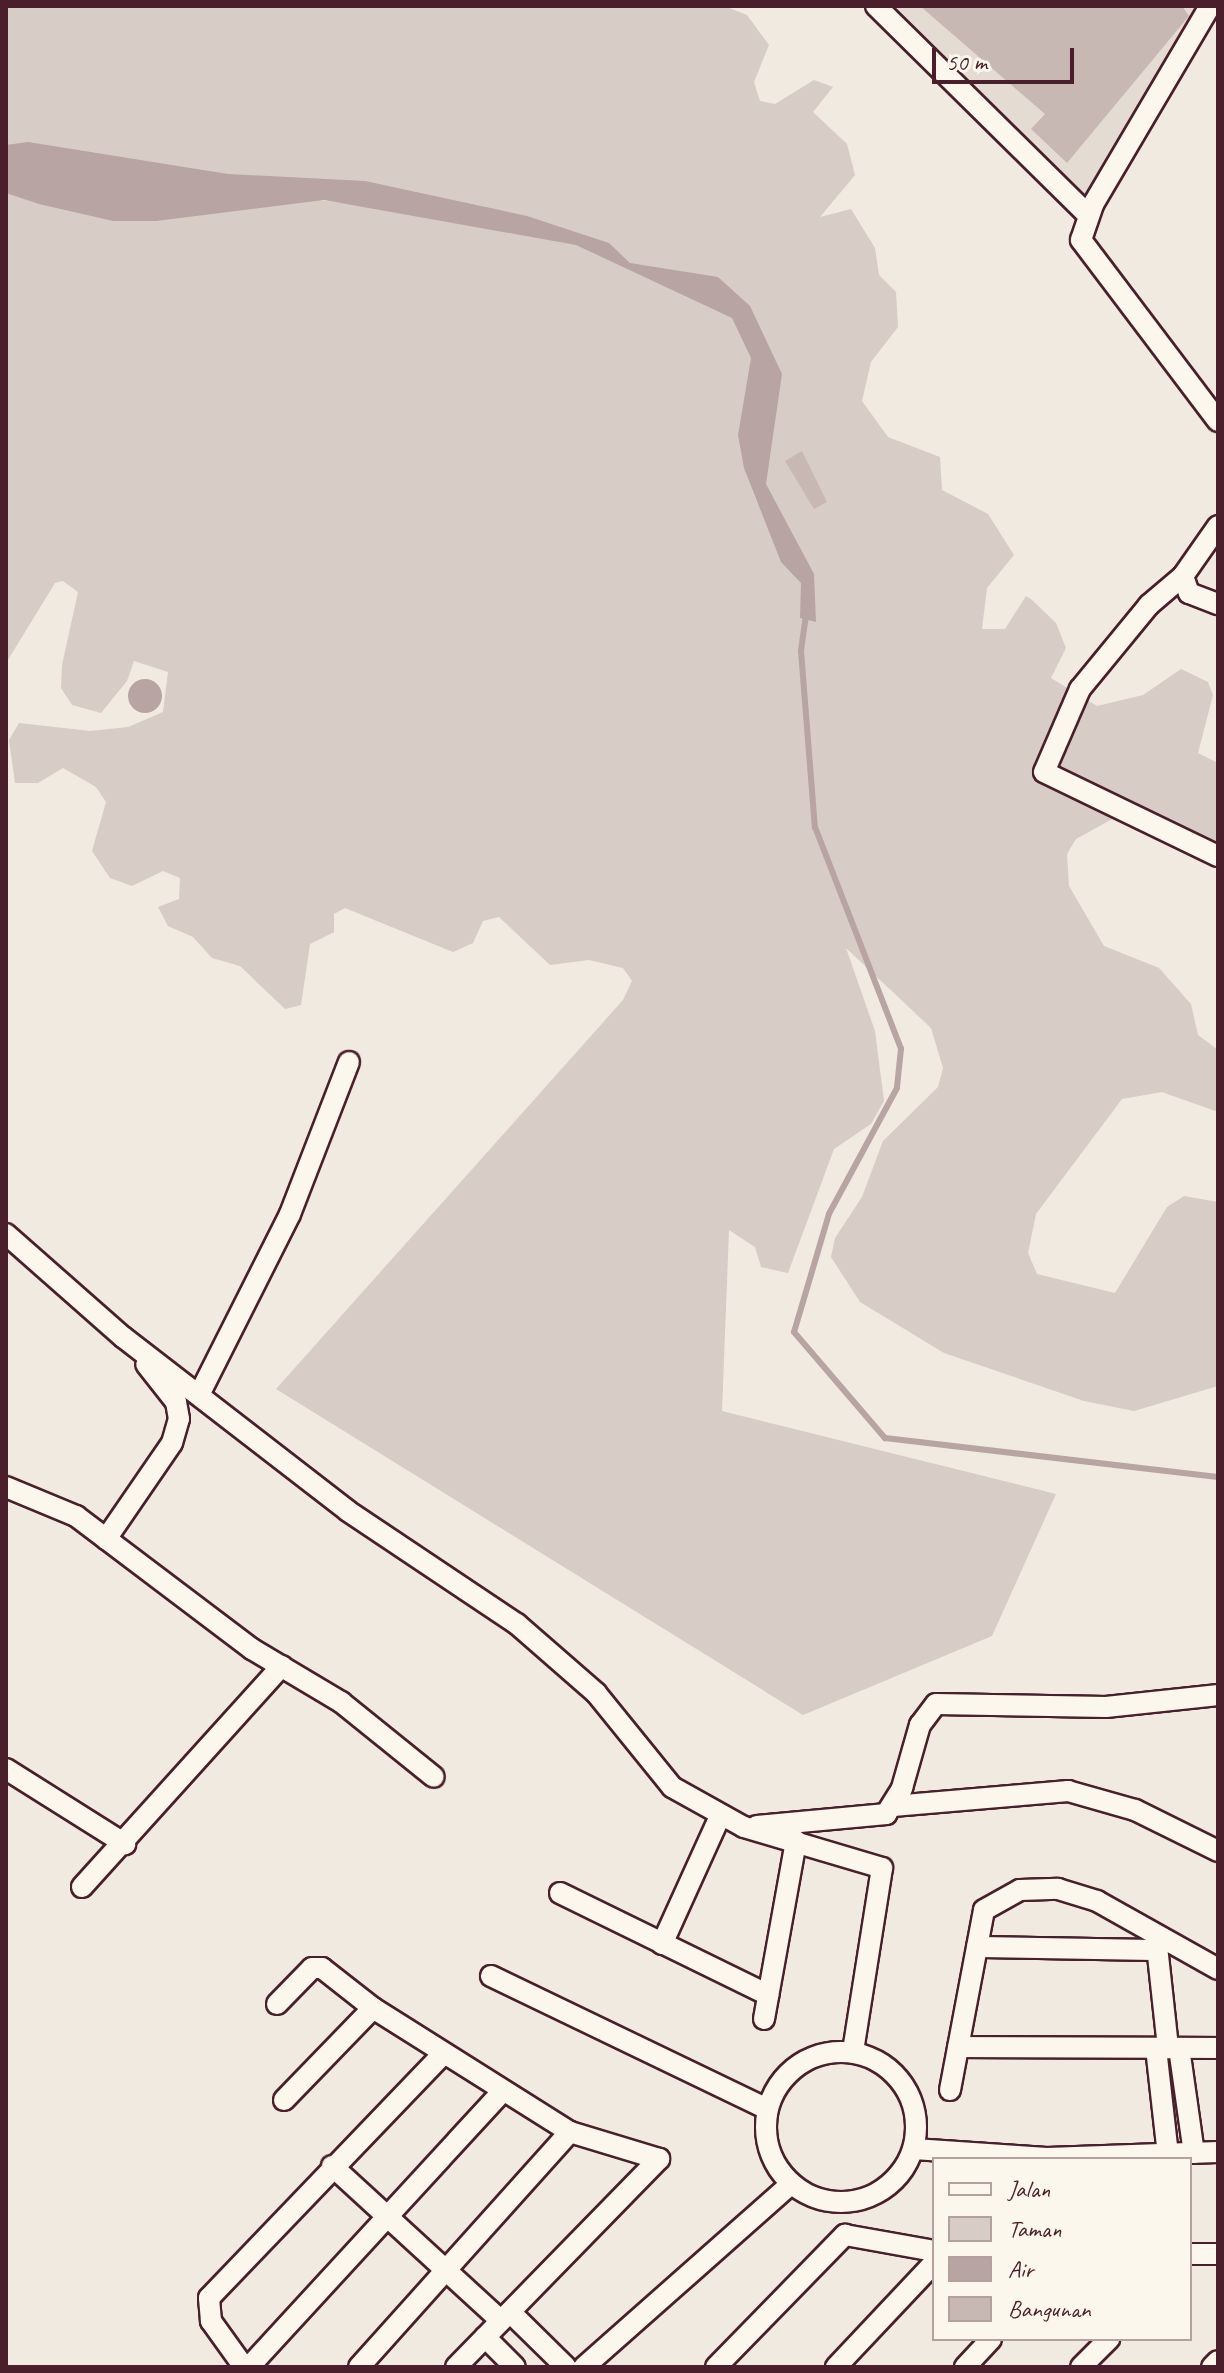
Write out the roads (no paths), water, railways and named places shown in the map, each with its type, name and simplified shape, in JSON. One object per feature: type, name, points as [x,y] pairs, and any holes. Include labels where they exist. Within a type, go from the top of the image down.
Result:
[{"type":"street","points":[[876,6],[1088,215]]},
{"type":"street","points":[[1210,6],[1088,215],[1081,240],[1087,256],[1218,421]]},
{"type":"street","points":[[1218,526],[1183,576],[1080,689],[1044,772],[1218,856]]},
{"type":"street","points":[[1183,576],[1189,593],[1218,604]]},
{"type":"street","points":[[199,1395],[290,1214],[349,1062]]},
{"type":"street","points":[[6,1234],[123,1337],[348,1511],[517,1624],[596,1693],[672,1787],[744,1827],[882,1868],[853,2052]]},
{"type":"street","points":[[106,1539],[172,1443],[179,1419],[176,1402],[123,1337]]},
{"type":"street","points":[[6,1487],[51,1500],[282,1666],[352,1710],[434,1777]]},
{"type":"street","points":[[82,1887],[125,1844],[282,1666]]},
{"type":"street","points":[[893,1806],[920,1725],[936,1704],[1106,1707],[1218,1695]]},
{"type":"street","points":[[6,1769],[125,1844]]},
{"type":"street","points":[[744,1827],[875,1818],[893,1806],[1068,1791],[1135,1810],[1218,1851]]},
{"type":"street","points":[[662,1944],[720,1816]]},
{"type":"street","points":[[764,2019],[796,1841]]},
{"type":"street","points":[[950,2090],[984,1910],[1020,1890],[1058,1889],[1218,1969]]},
{"type":"street","points":[[560,1893],[768,1995]]},
{"type":"street","points":[[977,1947],[1156,1940]]},
{"type":"street","points":[[1156,1940],[1168,2048],[1168,2155]]},
{"type":"street","points":[[277,2004],[317,1967],[443,2054],[570,2132],[659,2159],[456,2367]]},
{"type":"street","points":[[491,1976],[767,2109]]},
{"type":"street","points":[[284,2100],[373,2008]]},
{"type":"street","points":[[958,2047],[1218,2048]]},
{"type":"street","points":[[1168,2048],[1194,2153]]},
{"type":"street","points":[[853,2052],[877,2061],[904,2087],[917,2123],[914,2149],[900,2175],[877,2194],[848,2202],[818,2199],[791,2184],[766,2136],[767,2109],[799,2064],[853,2052]]},
{"type":"street","points":[[443,2054],[332,2166],[209,2298],[211,2321],[247,2367],[387,2222],[502,2092]]},
{"type":"street","points":[[359,2367],[445,2277],[570,2132]]},
{"type":"street","points":[[914,2149],[1168,2155],[1218,2152]]},
{"type":"street","points":[[332,2166],[445,2277],[505,2316],[566,2367]]},
{"type":"street","points":[[584,2367],[791,2184]]},
{"type":"street","points":[[716,2367],[838,2240],[854,2233],[932,2251]]},
{"type":"street","points":[[1192,2255],[1218,2254]]},
{"type":"street","points":[[836,2367],[932,2265]]},
{"type":"street","points":[[485,2337],[515,2367]]},
{"type":"street","points":[[965,2367],[989,2341]]},
{"type":"street","points":[[1081,2367],[1107,2341]]},
{"type":"street","points":[[1212,2367],[1218,2361]]},
{"type":"water","points":[[28,142],[228,174],[365,181],[527,216],[609,243],[630,263],[718,277],[750,306],[782,374],[766,484],[814,574],[816,622],[800,618],[801,583],[781,562],[744,468],[738,435],[751,358],[732,318],[576,245],[324,200],[156,221],[113,221],[39,204],[6,193],[6,145]]},
{"type":"water","points":[[145,679],[157,684],[162,696],[157,708],[145,713],[133,708],[128,696],[133,684]]},
{"type":"waterway","points":[[806,615],[801,651],[815,827],[901,1049],[897,1088],[829,1214],[794,1332],[885,1438],[1218,1477]]}]
